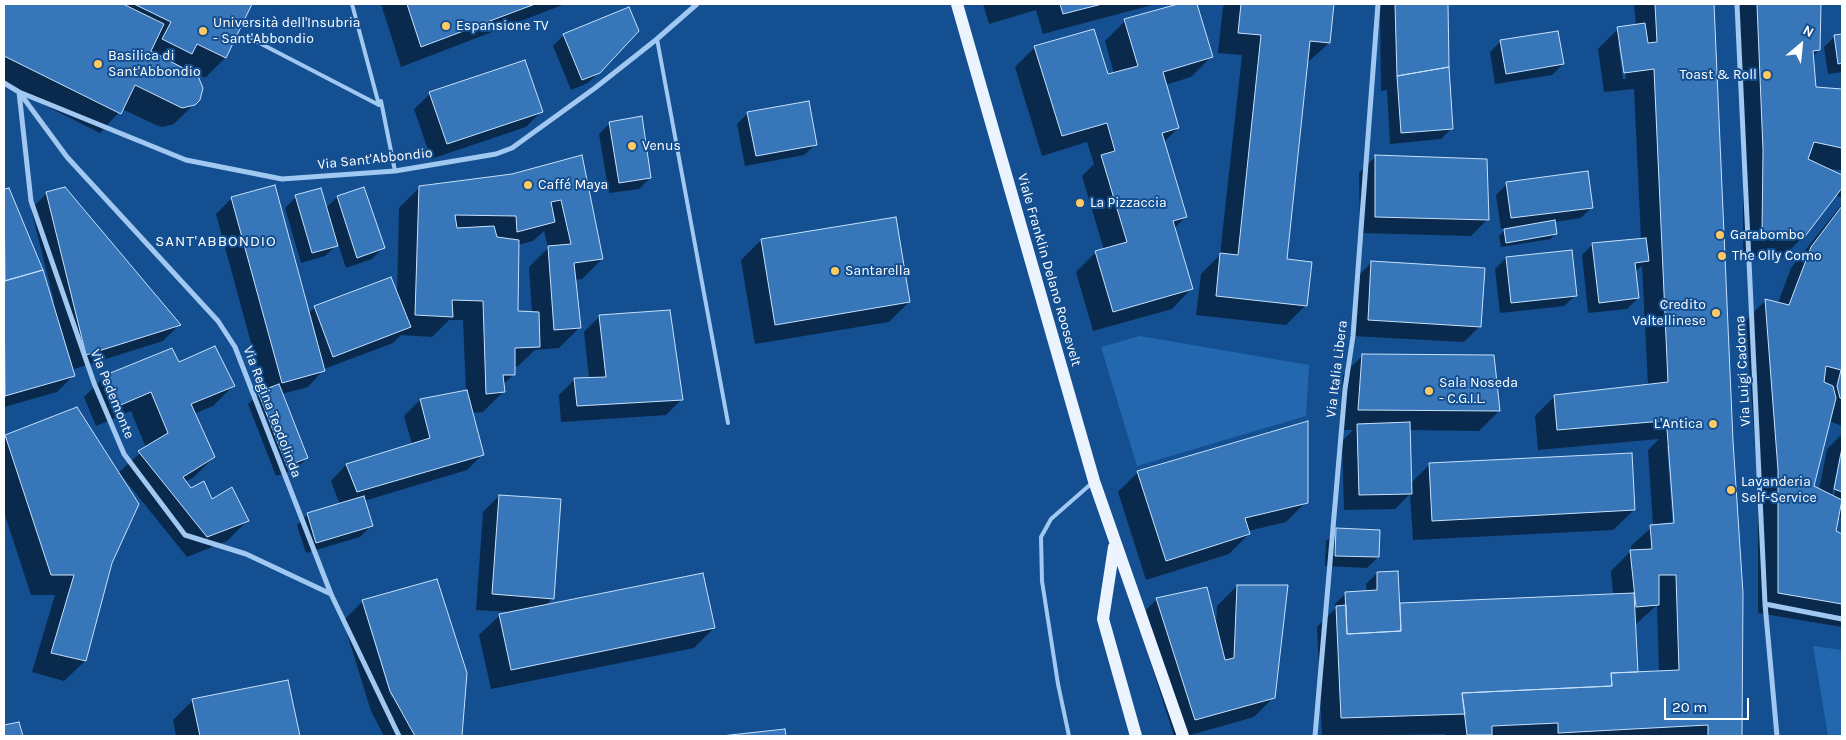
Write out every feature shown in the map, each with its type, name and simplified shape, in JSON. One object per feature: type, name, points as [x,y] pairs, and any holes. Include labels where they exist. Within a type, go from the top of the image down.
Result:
[{"type":"main road","name":"Viale Franklin Delano Roosevelt","points":[[957,4],[1094,481],[1114,545],[1184,735]]},
{"type":"main road","name":"Viale Franklin Delano Roosevelt","points":[[1114,545],[1103,619],[1136,736]]},
{"type":"street","name":"Via Sant'Abbondio","points":[[19,92],[186,160],[282,179],[395,171],[496,154],[512,148],[595,88],[657,39],[696,4]]},
{"type":"street","name":"Via Italia Libera","points":[[1315,736],[1345,389],[1353,336],[1378,4]]},
{"type":"street","name":"Via Luigi Cadorna","points":[[1737,4],[1766,604],[1777,736]]},
{"type":"street","points":[[4,82],[19,92]]},
{"type":"street","name":"Via Regina Teodolinda","points":[[19,92],[67,158],[218,321],[235,347],[331,594],[399,736]]},
{"type":"street","name":"Via Pedemonte","points":[[19,92],[31,201],[94,383],[124,454],[185,535],[246,554],[331,594]]},
{"type":"street","points":[[1766,604],[1842,619]]},
{"type":"lane","points":[[352,4],[379,105]]},
{"type":"lane","points":[[246,36],[379,105]]},
{"type":"lane","points":[[657,39],[728,423]]},
{"type":"lane","points":[[379,105],[381,101],[395,171]]},
{"type":"lane","points":[[1069,736],[1058,684],[1042,581],[1041,537],[1051,519],[1094,481]]},
{"type":"shaded area","points":[[1140,336],[1309,365],[1306,416],[1137,466],[1101,347]]},
{"type":"shaded area","points":[[1813,646],[1842,650],[1842,736],[1828,736]]},
{"type":"building","name":"Basilica di Sant'Abbondio","points":[[4,4],[123,4],[164,24],[151,51],[198,76],[203,88],[200,100],[195,105],[182,108],[135,85],[121,114],[4,56]]},
{"type":"building","name":"Università dell'Insubria - Sant'Abbondio","points":[[134,4],[252,4],[226,58],[197,44],[192,54],[162,39],[171,22]]},
{"type":"building","name":"Espansione TV","points":[[407,4],[535,4],[421,47]]},
{"type":"building","points":[[1060,4],[1102,4],[1063,14]]},
{"type":"building","points":[[1178,4],[1197,4],[1213,57],[1163,72],[1179,128],[1162,133],[1187,217],[1173,221],[1193,289],[1113,312],[1095,251],[1127,242],[1101,155],[1115,151],[1107,123],[1062,136],[1034,46],[1094,29],[1108,74],[1138,66],[1124,19]]},
{"type":"building","points":[[1241,4],[1334,4],[1330,43],[1310,41],[1287,259],[1312,262],[1307,306],[1216,296],[1220,253],[1238,255],[1261,35],[1238,33]]},
{"type":"building","points":[[1395,4],[1448,4],[1449,67],[1397,76]]},
{"type":"building","points":[[1655,4],[1714,4],[1733,441],[1743,593],[1742,736],[1708,736],[1708,725],[1558,733],[1558,723],[1492,726],[1492,735],[1467,735],[1462,693],[1612,686],[1611,673],[1679,670],[1676,575],[1659,575],[1659,605],[1636,607],[1630,550],[1652,549],[1650,525],[1674,523],[1667,429],[1688,428],[1687,419],[1557,430],[1554,395],[1668,382],[1654,69],[1624,73],[1617,27],[1645,23],[1648,43],[1657,42]]},
{"type":"building","points":[[1757,4],[1821,4],[1820,50],[1813,51],[1816,87],[1842,89],[1842,148],[1814,142],[1808,159],[1842,175],[1842,188],[1803,239],[1762,235],[1763,150]]},
{"type":"building","points":[[629,7],[639,31],[600,73],[582,80],[563,34]]},
{"type":"building","points":[[1558,31],[1564,64],[1506,74],[1500,40]]},
{"type":"building","points":[[1842,34],[1842,63],[1838,64],[1834,35]]},
{"type":"building","points":[[525,60],[543,112],[447,144],[429,92]]},
{"type":"building","points":[[1449,67],[1453,129],[1401,133],[1397,76]]},
{"type":"building","points":[[809,101],[817,145],[756,156],[747,112]]},
{"type":"building","points":[[642,116],[651,178],[619,183],[609,122]]},
{"type":"building","points":[[582,155],[603,259],[574,263],[581,328],[554,330],[548,246],[571,244],[561,200],[551,202],[555,222],[517,232],[516,216],[455,215],[457,228],[494,226],[497,237],[519,240],[518,311],[539,312],[540,347],[515,348],[515,375],[503,375],[505,392],[486,394],[483,301],[452,300],[453,317],[415,315],[419,186],[512,174]]},
{"type":"building","points":[[1375,155],[1487,159],[1489,220],[1375,217]]},
{"type":"building","points":[[1588,171],[1593,208],[1511,218],[1506,182]]},
{"type":"building","points":[[275,185],[325,371],[282,383],[231,197]]},
{"type":"building","points":[[65,187],[181,325],[86,355],[46,192]]},
{"type":"building","points":[[364,187],[385,248],[357,258],[337,196]]},
{"type":"building","points":[[9,188],[43,270],[5,281],[4,189]]},
{"type":"building","points":[[321,188],[338,246],[312,253],[295,195]]},
{"type":"building","points":[[1842,206],[1842,399],[1840,398],[1837,386],[1841,370],[1826,366],[1824,382],[1833,386],[1836,398],[1814,486],[1842,500],[1836,531],[1842,534],[1842,604],[1778,593],[1778,470],[1765,299],[1789,305],[1811,247]]},
{"type":"building","name":"Santarella","points":[[896,217],[910,302],[775,325],[761,239]]},
{"type":"building","points":[[1555,220],[1557,234],[1506,243],[1504,229]]},
{"type":"building","points":[[1646,238],[1649,261],[1635,263],[1639,298],[1599,303],[1592,243]]},
{"type":"building","points":[[1572,250],[1577,296],[1511,303],[1506,257]]},
{"type":"building","points":[[1371,261],[1485,268],[1481,327],[1368,320]]},
{"type":"building","points":[[43,270],[75,376],[5,396],[4,281]]},
{"type":"building","points":[[391,277],[411,327],[333,357],[314,306]]},
{"type":"building","points":[[670,310],[683,400],[577,406],[574,378],[606,377],[599,315]]},
{"type":"building","points":[[215,346],[235,386],[191,404],[215,457],[183,477],[191,488],[204,481],[212,499],[232,487],[249,521],[207,537],[138,451],[168,433],[151,392],[116,407],[103,376],[172,348],[179,362]]},
{"type":"building","name":"Sala Noseda - C.G.I.L.","points":[[1362,354],[1494,355],[1500,411],[1358,410]]},
{"type":"building","points":[[279,384],[308,458],[287,466],[258,392]]},
{"type":"building","points":[[467,390],[484,455],[357,492],[346,464],[430,438],[420,399]]},
{"type":"building","points":[[77,407],[139,504],[112,563],[86,661],[51,653],[74,575],[51,575],[5,435]]},
{"type":"building","points":[[1308,421],[1308,503],[1245,518],[1250,534],[1166,561],[1137,471]]},
{"type":"building","points":[[1410,422],[1412,494],[1359,495],[1357,424]]},
{"type":"building","points":[[1842,448],[1842,492],[1834,489]]},
{"type":"building","points":[[1632,453],[1635,510],[1432,521],[1429,463]]},
{"type":"building","points":[[499,495],[561,499],[554,599],[492,594]]},
{"type":"building","points":[[364,496],[373,526],[316,543],[307,513]]},
{"type":"building","points":[[1336,528],[1380,530],[1379,557],[1335,556]]},
{"type":"building","points":[[1398,571],[1401,631],[1347,634],[1345,592],[1377,590],[1377,572]]},
{"type":"building","points":[[703,573],[715,628],[511,670],[499,614]]},
{"type":"building","points":[[437,579],[467,673],[462,736],[415,736],[390,691],[362,600]]},
{"type":"building","points":[[1237,585],[1288,585],[1275,698],[1195,720],[1156,598],[1207,587],[1225,660],[1234,658]]},
{"type":"building","points":[[1634,593],[1638,672],[1611,673],[1612,686],[1462,693],[1465,714],[1341,718],[1336,606],[1346,605],[1347,634],[1401,631],[1400,603]]},
{"type":"building","points":[[288,680],[300,736],[200,736],[192,699]]},
{"type":"building","points":[[19,722],[23,736],[4,736],[4,725]]},
{"type":"building","points":[[785,729],[786,736],[721,736]]},
{"type":"place","name":"Espansione TV","points":[[446,26]]},
{"type":"place","name":"Università dell'Insubria - Sant'Abbondio","points":[[203,31]]},
{"type":"place","name":"Basilica di Sant'Abbondio","points":[[98,64]]},
{"type":"place","name":"Toast & Roll","points":[[1767,75]]},
{"type":"place","name":"Venus","points":[[632,146]]},
{"type":"place","name":"Caffé Maya","points":[[528,185]]},
{"type":"place","name":"La Pizzaccia","points":[[1080,203]]},
{"type":"place","name":"Garabombo","points":[[1720,235]]},
{"type":"place","name":"The Olly Como","points":[[1722,256]]},
{"type":"place","name":"Santarella","points":[[835,271]]},
{"type":"place","name":"Credito Valtellinese","points":[[1716,313]]},
{"type":"place","name":"Sala Noseda - C.G.I.L.","points":[[1429,391]]},
{"type":"place","name":"L'Antica","points":[[1713,424]]},
{"type":"place","name":"Lavanderia Self-Service","points":[[1731,490]]},
{"type":"district","name":"SANT'ABBONDIO","points":[[216,242]]}]
